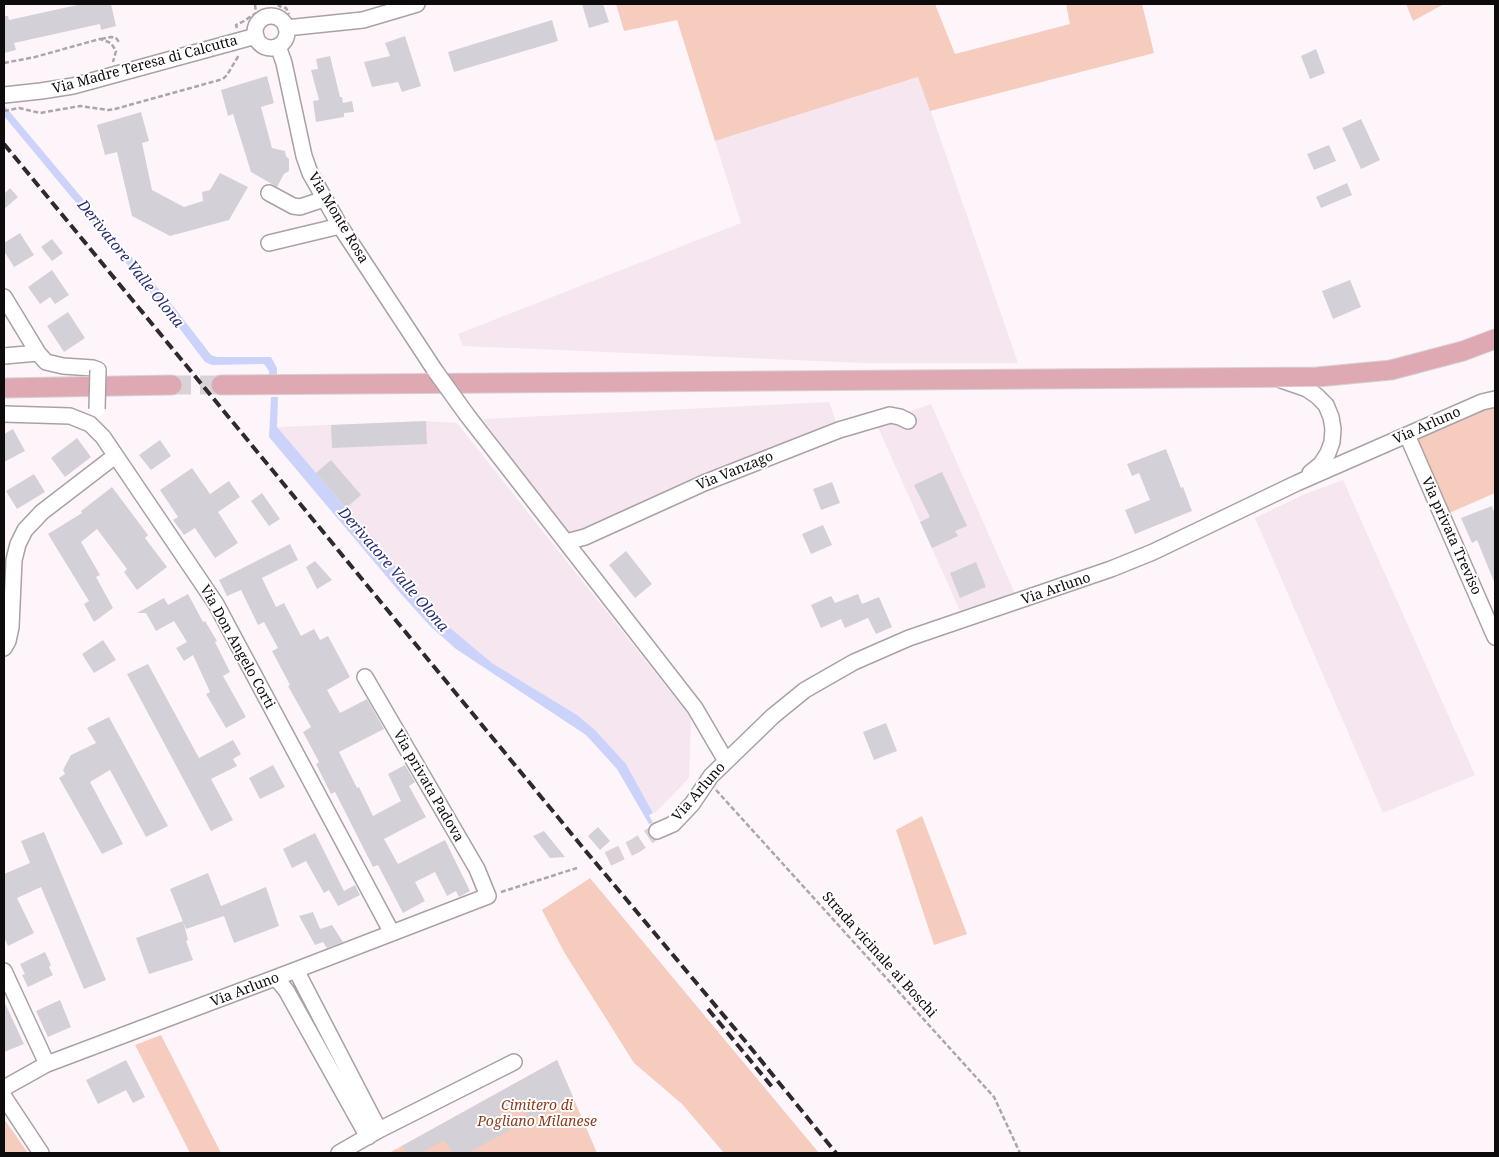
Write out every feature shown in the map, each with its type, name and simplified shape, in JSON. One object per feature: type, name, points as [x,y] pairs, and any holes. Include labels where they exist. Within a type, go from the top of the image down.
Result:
[{"type":"main road","points":[[1463,351],[1495,331]]},
{"type":"main road","points":[[221,385],[1317,377],[1391,370],[1463,351],[1495,340]]},
{"type":"main road","points":[[4,388],[172,386]]},
{"type":"street","points":[[286,28],[363,20],[417,4]]},
{"type":"street","points":[[268,10],[285,23],[286,28],[287,32],[284,40],[278,46],[262,45],[256,36],[257,26],[268,10]]},
{"type":"street","name":"Via Madre Teresa di Calcutta","points":[[4,95],[73,86],[256,36]]},
{"type":"street","name":"Via Monte Rosa","points":[[278,46],[284,63],[304,156],[310,173],[324,199],[436,372],[566,542]]},
{"type":"street","points":[[269,192],[293,206],[300,206],[324,199]]},
{"type":"street","points":[[268,238],[304,227],[338,222]]},
{"type":"street","points":[[4,297],[38,353],[46,362],[98,370],[97,409],[92,416],[90,424]]},
{"type":"street","points":[[4,356],[38,353]]},
{"type":"street","points":[[1276,378],[1307,388],[1317,396],[1326,405],[1332,423],[1332,442],[1328,453],[1321,464],[1296,483]]},
{"type":"street","name":"Via Arluno","points":[[656,832],[673,824],[692,804],[708,781],[726,761],[773,716],[805,690],[854,662],[909,638],[1112,569],[1152,552],[1296,483],[1495,398]]},
{"type":"street","name":"Via Don Angelo Corti","points":[[4,414],[70,416],[90,424],[103,437],[216,604],[392,933]]},
{"type":"street","name":"Via Vanzago","points":[[566,542],[585,537],[704,483],[839,430],[890,415],[908,421]]},
{"type":"street","name":"Via privata Treviso","points":[[1407,435],[1495,637]]},
{"type":"street","points":[[4,648],[8,641],[11,627],[14,560],[18,544],[25,530],[42,512],[115,456]]},
{"type":"street","points":[[566,542],[695,708],[726,761]]},
{"type":"street","name":"Via privata Padova","points":[[365,677],[477,869],[488,896]]},
{"type":"street","name":"Via Arluno","points":[[4,1088],[48,1064],[488,896]]},
{"type":"street","points":[[296,970],[374,1133]]},
{"type":"street","points":[[4,971],[48,1064]]},
{"type":"street","points":[[276,978],[286,990],[374,1133]]},
{"type":"street","points":[[339,1153],[374,1133],[514,1062]]},
{"type":"street","points":[[4,1097],[41,1153]]},
{"type":"path","points":[[4,112],[20,108],[40,113],[80,106],[108,110],[116,109],[223,79],[227,76],[234,61],[241,52],[236,25],[244,22],[256,13],[255,4]]},
{"type":"path","points":[[4,63],[35,57],[100,39],[111,37],[116,38],[119,42]]},
{"type":"path","points":[[100,39],[111,43],[116,51],[111,65]]},
{"type":"path","name":"Strada vicinale ai Boschi","points":[[708,781],[994,1097],[1020,1153]]},
{"type":"shaded area","points":[[919,77],[1018,363],[866,363],[463,346],[458,334],[741,223],[715,141]]},
{"type":"shaded area","points":[[829,402],[837,424],[568,536],[483,419]]},
{"type":"shaded area","points":[[931,404],[1015,594],[960,611],[876,423]]},
{"type":"shaded area","points":[[426,421],[457,423],[691,718],[689,778],[655,813],[653,813],[626,764],[595,730],[577,715],[492,663],[443,622],[277,427]]},
{"type":"shaded area","points":[[1343,480],[1475,775],[1383,813],[1255,518],[1305,494]]},
{"type":"green space","points":[[616,4],[935,4],[955,54],[1070,24],[1066,4],[1142,4],[1154,53],[930,111],[918,77],[715,141],[677,20],[624,31]]},
{"type":"green space","points":[[1406,4],[1444,4],[1413,21]]},
{"type":"green space","points":[[1495,406],[1495,493],[1447,514],[1415,439],[1478,411]]},
{"type":"green space","points":[[922,816],[967,934],[934,945],[896,830]]},
{"type":"green space","points":[[590,878],[819,1153],[724,1153],[682,1104],[634,1063],[564,952],[542,910]]},
{"type":"green space","points":[[161,1035],[221,1153],[190,1153],[135,1045]]},
{"type":"green space","name":"Cimitero di Pogliano Milanese","points":[[557,1060],[597,1153],[389,1153]]},
{"type":"green space","points":[[4,1119],[7,1123],[28,1153],[4,1153]]},
{"type":"water","name":"Derivatore Valle Olona","points":[[4,105],[177,311],[211,355],[217,357],[271,357],[277,368],[277,376],[269,376],[269,371],[264,364],[212,365],[205,362],[170,316],[4,116]]},
{"type":"water","name":"Derivatore Valle Olona","points":[[271,397],[278,397],[277,427],[443,622],[492,663],[577,715],[595,730],[626,764],[653,813],[649,815],[653,823],[649,824],[617,769],[586,735],[456,649],[430,626],[402,595],[269,437]]},
{"type":"building","points":[[82,4],[111,4],[116,26],[101,30],[100,24],[14,43],[16,50],[4,53],[4,16],[8,16],[9,20]]},
{"type":"building","points":[[582,4],[603,4],[609,22],[589,28]]},
{"type":"building","points":[[552,20],[558,41],[454,72],[448,52]]},
{"type":"building","points":[[405,36],[421,86],[402,92],[398,82],[372,87],[364,62],[390,56],[385,43]]},
{"type":"building","points":[[1316,49],[1325,73],[1310,79],[1301,56]]},
{"type":"building","points":[[330,56],[340,97],[342,97],[343,103],[352,101],[354,112],[344,113],[344,117],[316,122],[313,101],[319,100],[311,70],[318,69],[316,59]]},
{"type":"building","points":[[267,76],[274,103],[261,107],[272,148],[285,151],[289,159],[289,171],[284,174],[277,187],[251,172],[233,114],[228,116],[221,90]]},
{"type":"building","points":[[141,112],[149,141],[142,143],[152,190],[184,207],[203,201],[202,192],[210,190],[220,173],[248,187],[229,220],[170,236],[132,216],[117,152],[105,155],[97,125]]},
{"type":"building","points":[[1361,119],[1380,160],[1361,169],[1342,128]]},
{"type":"building","points":[[1329,145],[1336,161],[1314,170],[1307,154]]},
{"type":"building","points":[[1347,183],[1352,195],[1321,208],[1316,197]]},
{"type":"building","points":[[10,188],[18,197],[4,209],[4,194]]},
{"type":"building","points":[[20,233],[34,255],[14,267],[4,251],[4,243]]},
{"type":"building","points":[[52,239],[63,253],[52,261],[41,247]]},
{"type":"building","points":[[52,270],[69,295],[55,304],[50,297],[40,304],[28,287]]},
{"type":"building","points":[[1350,280],[1361,307],[1333,319],[1322,291]]},
{"type":"building","points":[[68,312],[85,338],[64,352],[47,326]]},
{"type":"building","points":[[426,421],[427,444],[332,448],[331,425]]},
{"type":"building","points":[[13,429],[25,451],[4,462],[4,434]]},
{"type":"building","points":[[77,438],[91,457],[65,477],[51,458]]},
{"type":"building","points":[[160,440],[171,456],[151,470],[139,455]]},
{"type":"building","points":[[1166,449],[1192,511],[1135,534],[1125,510],[1150,500],[1139,473],[1132,476],[1127,464]]},
{"type":"building","points":[[331,460],[361,495],[346,508],[316,473]]},
{"type":"building","points":[[192,468],[210,494],[229,481],[240,497],[218,512],[238,543],[215,558],[195,528],[184,535],[173,520],[178,517],[160,490]]},
{"type":"building","points":[[942,472],[967,526],[955,531],[958,536],[932,548],[920,522],[930,517],[914,485]]},
{"type":"building","points":[[34,474],[45,492],[17,509],[6,491]]},
{"type":"building","points":[[832,482],[840,503],[821,510],[813,489]]},
{"type":"building","points":[[112,487],[148,535],[145,538],[167,567],[137,590],[124,572],[127,569],[97,529],[81,542],[100,575],[96,577],[113,608],[94,622],[84,604],[89,601],[48,534],[82,513],[81,511]]},
{"type":"building","points":[[262,493],[280,519],[269,526],[251,501]]},
{"type":"building","points":[[1492,506],[1495,514],[1495,584],[1477,540],[1472,543],[1461,518]]},
{"type":"building","points":[[823,525],[832,545],[811,554],[802,534]]},
{"type":"building","points":[[290,544],[298,560],[262,578],[276,607],[284,603],[301,636],[314,629],[320,640],[328,636],[350,677],[327,690],[340,713],[367,699],[384,729],[339,752],[373,816],[401,801],[388,774],[405,765],[415,782],[409,786],[426,817],[384,839],[398,864],[445,840],[470,891],[459,897],[456,891],[447,896],[435,872],[415,882],[425,901],[403,913],[378,865],[373,867],[335,792],[331,794],[316,764],[319,762],[303,732],[311,727],[288,686],[290,685],[272,651],[278,648],[264,622],[258,625],[241,590],[227,596],[219,580]]},
{"type":"building","points":[[626,551],[652,584],[635,598],[609,565]]},
{"type":"building","points":[[315,561],[332,580],[317,589],[306,567]]},
{"type":"building","points":[[976,562],[986,587],[960,598],[950,573]]},
{"type":"building","points":[[188,594],[203,622],[205,621],[217,641],[215,642],[230,672],[223,676],[246,717],[226,728],[206,694],[210,692],[193,655],[184,661],[176,648],[187,642],[174,621],[156,631],[146,613],[137,613],[164,598],[168,605]]},
{"type":"building","points":[[858,594],[862,604],[879,597],[892,627],[876,634],[868,618],[845,628],[841,619],[821,628],[811,605],[831,596],[835,603]]},
{"type":"building","points":[[103,640],[116,660],[94,673],[82,654]]},
{"type":"building","points":[[148,664],[199,758],[233,740],[241,754],[233,759],[237,766],[211,779],[233,820],[211,831],[127,674]]},
{"type":"building","points":[[109,717],[168,826],[146,837],[110,770],[90,782],[123,844],[102,854],[59,778],[65,774],[63,770],[71,755],[96,743],[87,728]]},
{"type":"building","points":[[886,723],[897,751],[874,760],[863,732]]},
{"type":"building","points":[[273,765],[285,787],[260,799],[249,778]]},
{"type":"building","points":[[598,827],[610,841],[600,850],[588,836]]},
{"type":"building","points":[[544,831],[565,857],[550,858],[533,836]]},
{"type":"building","points":[[44,832],[106,980],[84,989],[41,887],[17,898],[34,933],[8,946],[4,937],[4,874],[30,863],[21,841]]},
{"type":"building","points":[[315,833],[344,891],[355,885],[360,895],[338,906],[329,890],[324,893],[306,861],[292,868],[283,849]]},
{"type":"building","points":[[208,873],[221,906],[266,887],[279,926],[234,943],[224,916],[186,929],[170,889]]},
{"type":"building","points":[[313,912],[320,929],[332,925],[343,942],[327,948],[323,942],[315,945],[299,916]]},
{"type":"building","points":[[183,921],[188,940],[186,941],[193,960],[149,974],[136,938]]},
{"type":"building","points":[[45,952],[53,975],[28,987],[22,975],[25,974],[20,964]]},
{"type":"building","points":[[60,1000],[71,1027],[48,1037],[36,1011]]},
{"type":"building","points":[[4,1001],[24,1044],[4,1052]]},
{"type":"building","points":[[126,1060],[145,1097],[133,1103],[126,1090],[98,1104],[86,1080]]},
{"type":"building","points":[[557,1060],[573,1097],[529,1120],[519,1101],[498,1110],[510,1130],[468,1153],[453,1153],[444,1140],[421,1153],[408,1153],[402,1146]]},
{"type":"tunnel","points":[[172,385],[221,385]]},
{"type":"tunnel","points":[[608,859],[635,846],[657,831]]},
{"type":"railway","points":[[4,144],[836,1153]]},
{"type":"railway","points":[[708,1009],[773,1088]]}]
